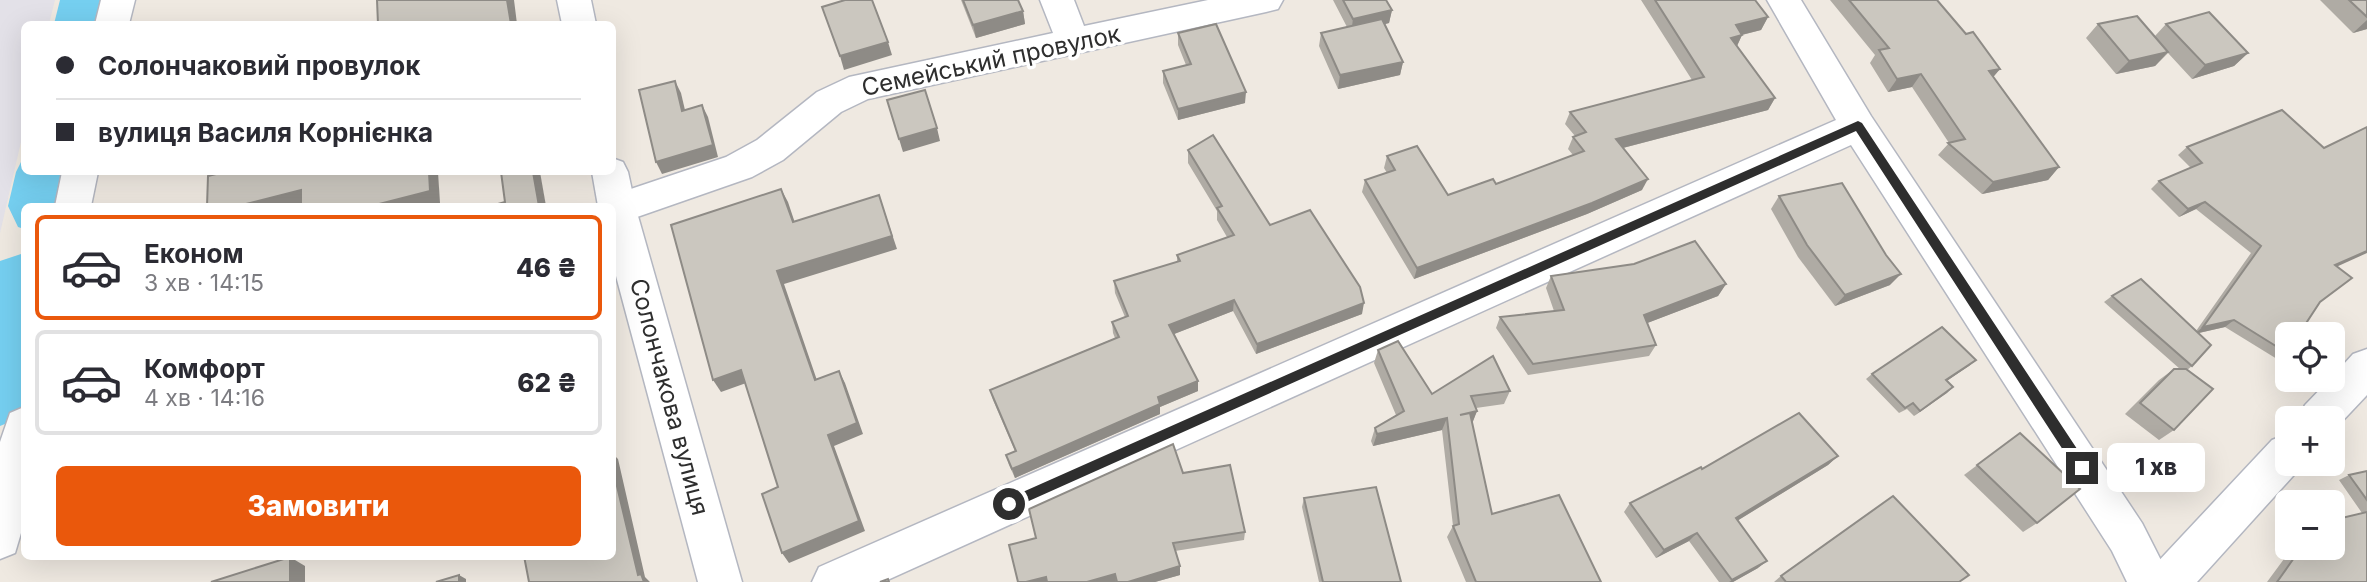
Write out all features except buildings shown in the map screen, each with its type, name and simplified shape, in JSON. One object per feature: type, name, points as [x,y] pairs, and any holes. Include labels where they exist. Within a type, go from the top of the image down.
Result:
[{"type":"street","points":[[114,21],[118,0]]},
{"type":"street","points":[[574,0],[578,21]]},
{"type":"street","points":[[1056,0],[1074,43]]},
{"type":"street","name":"Семейський провулок","points":[[613,190],[739,167],[770,150],[830,102],[861,87],[1266,0]]},
{"type":"street","points":[[1784,0],[1858,125],[2120,526],[2150,582]]},
{"type":"street","points":[[834,582],[1858,125]]},
{"type":"street","points":[[74,203],[79,175]]},
{"type":"street","name":"Солончакова вулиця","points":[[613,190],[720,582]]},
{"type":"street","points":[[2330,406],[2367,367]]},
{"type":"street","points":[[0,538],[21,440]]},
{"type":"street","points":[[2168,582],[2275,466]]},
{"type":"shaded area","points":[[0,0],[55,0],[50,21],[21,21],[21,142],[0,233]]},
{"type":"waterway","points":[[87,21],[92,0]]},
{"type":"waterway","points":[[44,203],[50,175]]},
{"type":"waterway","points":[[0,391],[21,297]]},
{"type":"route","points":[[1009,504],[1858,125],[2082,468]]}]
